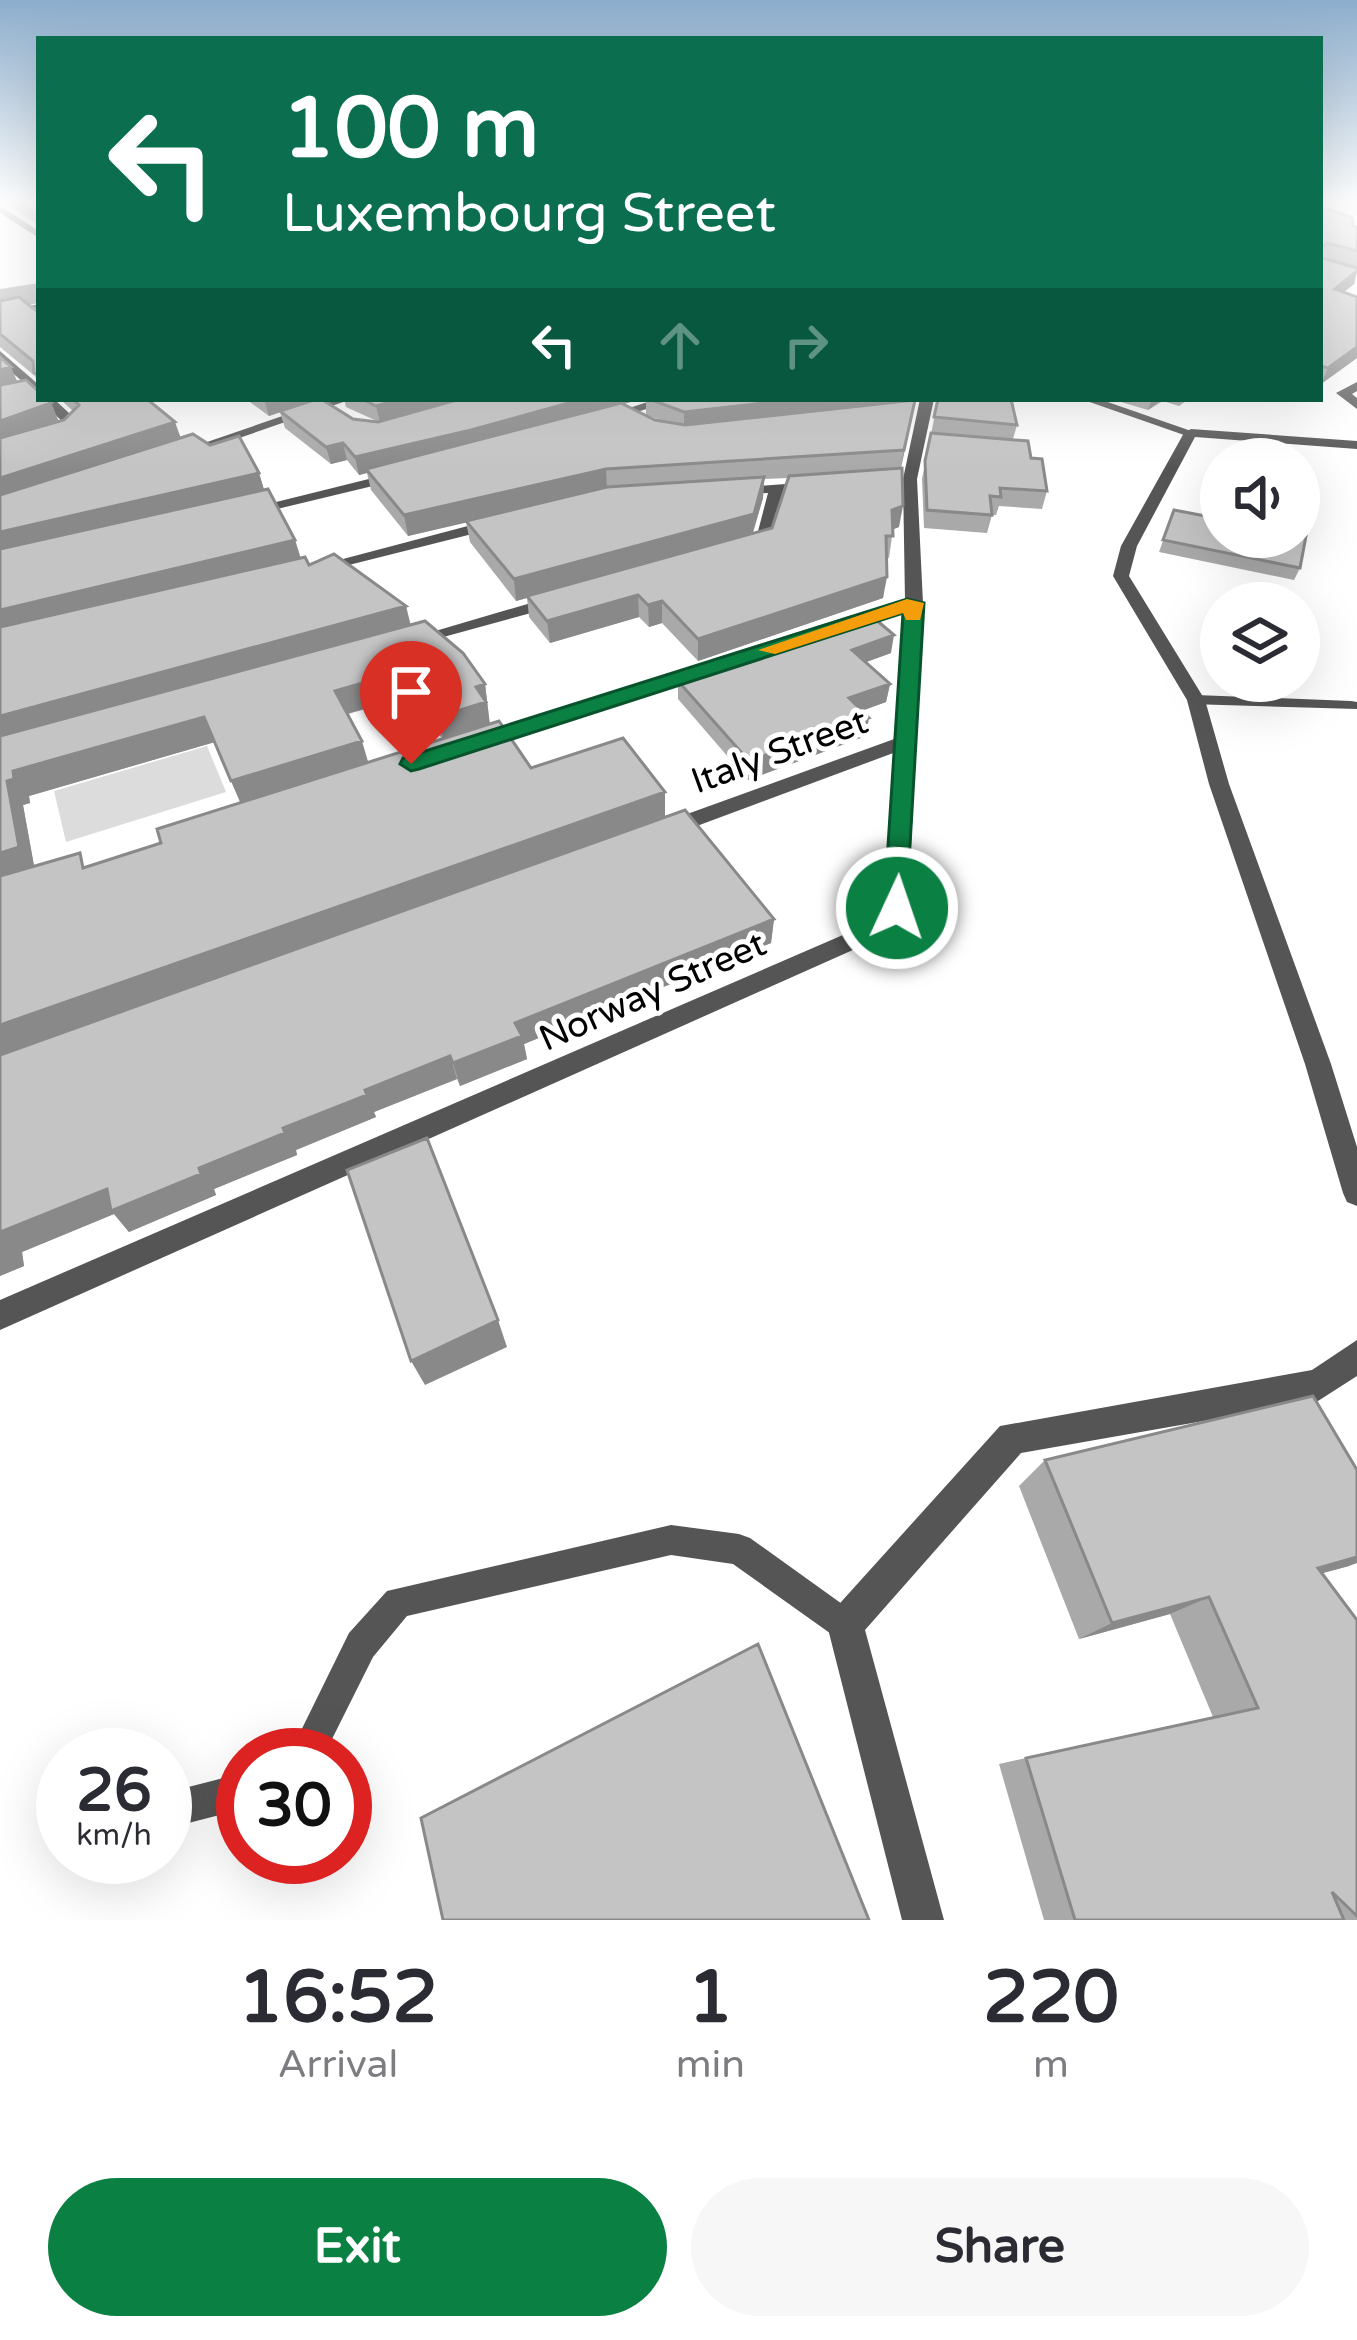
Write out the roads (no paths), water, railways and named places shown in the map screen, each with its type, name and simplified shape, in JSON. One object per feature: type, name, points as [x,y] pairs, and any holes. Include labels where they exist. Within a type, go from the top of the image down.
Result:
[{"type":"street","points":[[0,315],[36,308]]},
{"type":"street","points":[[1,357],[36,390]]},
{"type":"street","points":[[1357,386],[1343,393],[1357,405]]},
{"type":"street","points":[[19,397],[36,393]]},
{"type":"street","points":[[45,442],[77,427],[49,402]]},
{"type":"street","points":[[151,463],[320,402],[344,417]]},
{"type":"street","points":[[582,425],[661,402]]},
{"type":"street","points":[[905,412],[926,405]]},
{"type":"street","name":"Norway Street","points":[[0,1315],[874,932],[897,908],[914,603],[899,480],[932,443],[926,405]]},
{"type":"street","points":[[623,413],[643,423]]},
{"type":"street","points":[[1357,445],[1191,433],[1129,546],[1121,576],[1196,700],[1219,784],[1318,1064],[1357,1193]]},
{"type":"street","points":[[224,516],[421,470]]},
{"type":"street","points":[[713,493],[843,484]]},
{"type":"street","points":[[718,555],[764,542],[777,489]]},
{"type":"street","points":[[294,574],[521,517]]},
{"type":"street","points":[[382,649],[584,592]]},
{"type":"street","points":[[822,632],[914,603]]},
{"type":"street","points":[[457,749],[754,654]]},
{"type":"street","name":"Italy Street","points":[[640,838],[905,742]]},
{"type":"street","points":[[923,1920],[844,1624],[1012,1438],[1318,1385],[1357,1356]]},
{"type":"lane","points":[[1096,402],[1191,433]]},
{"type":"lane","points":[[1196,700],[1351,706]]},
{"type":"lane","points":[[320,1728],[361,1645],[398,1603],[671,1540],[739,1549],[844,1624]]},
{"type":"waterway","points":[[0,299],[36,293]]},
{"type":"waterway","points":[[0,303],[36,294]]}]
